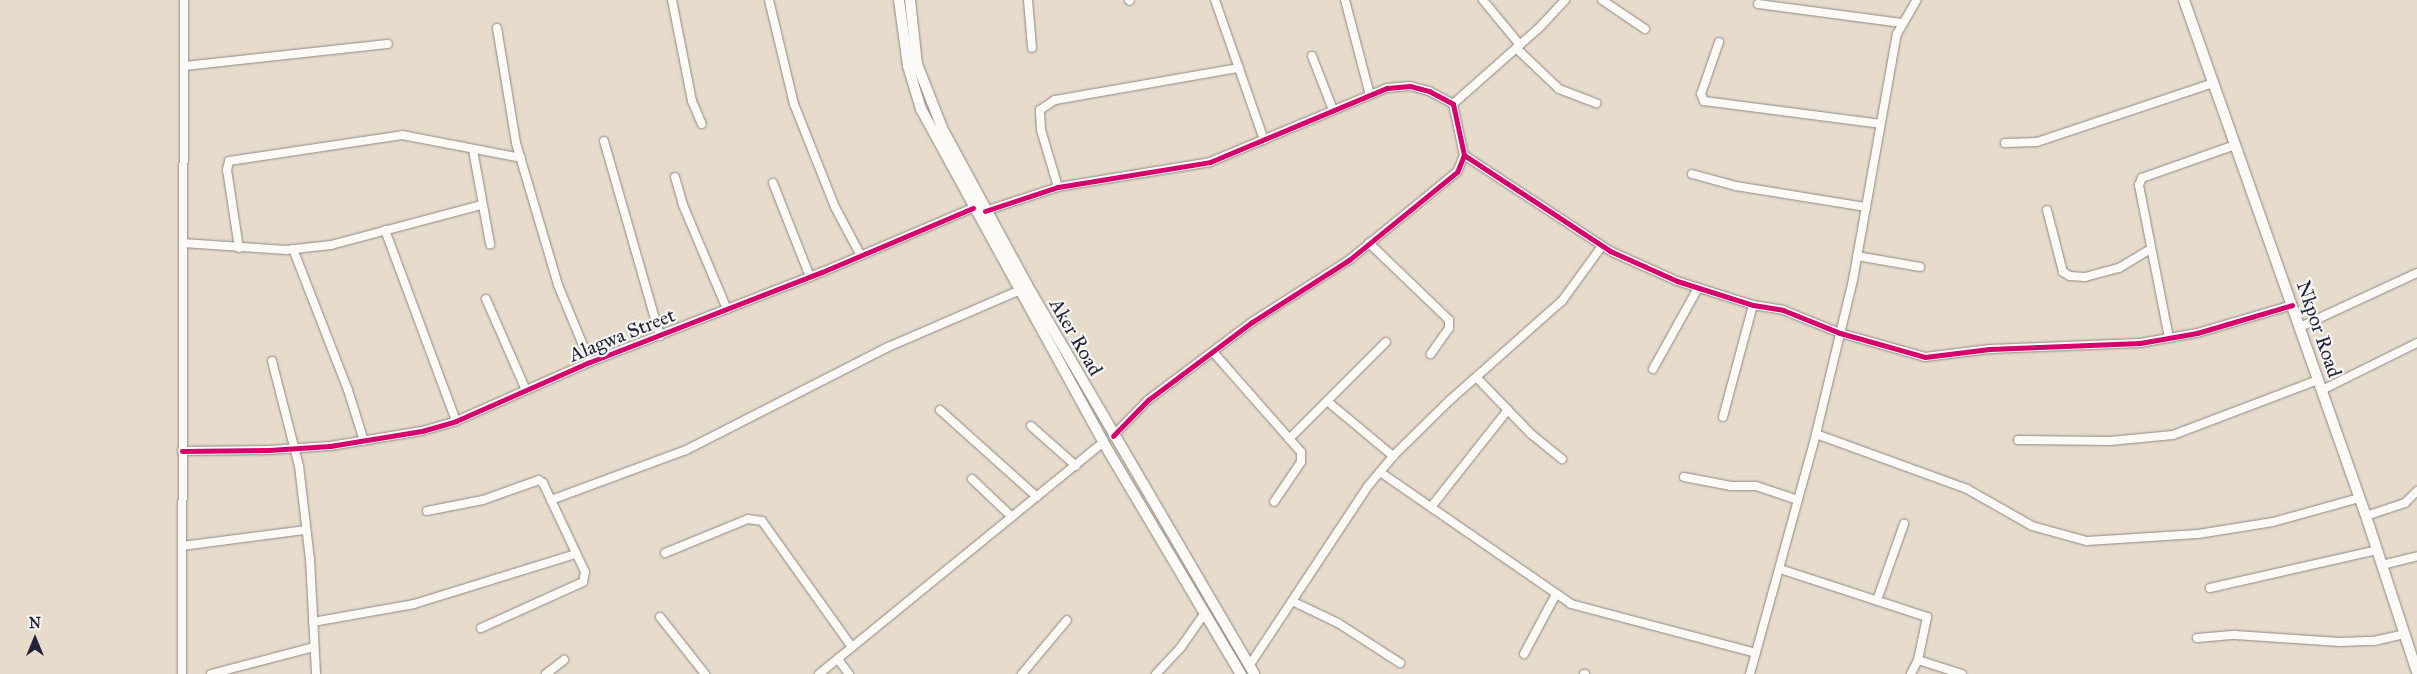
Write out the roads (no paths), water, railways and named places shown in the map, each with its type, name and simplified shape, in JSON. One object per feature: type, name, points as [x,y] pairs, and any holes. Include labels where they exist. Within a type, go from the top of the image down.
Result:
[{"type":"street","points":[[182,674],[184,0]]},
{"type":"street","points":[[672,0],[692,101],[702,124]]},
{"type":"street","points":[[769,0],[794,104],[835,207],[861,256]]},
{"type":"street","name":"Aker Road","points":[[899,0],[913,88],[973,208],[1103,442],[1241,674]]},
{"type":"street","name":"Aker Road","points":[[910,0],[912,38],[923,85],[985,211],[1113,436],[1251,670]]},
{"type":"street","points":[[1028,0],[1032,48]]},
{"type":"street","points":[[1215,0],[1264,140]]},
{"type":"street","points":[[1345,0],[1370,95]]},
{"type":"street","points":[[1483,0],[1518,47],[1559,89],[1596,103]]},
{"type":"street","points":[[1452,104],[1518,47],[1565,0]]},
{"type":"street","points":[[1602,0],[1645,29]]},
{"type":"street","points":[[1750,674],[1816,434],[1840,333],[1857,256],[1897,34],[1917,0]]},
{"type":"street","name":"Nkpor Road","points":[[2184,0],[2366,516],[2404,634],[2414,655],[2417,672]]},
{"type":"street","points":[[1758,4],[1902,23]]},
{"type":"street","points":[[497,28],[521,158],[558,285],[590,362]]},
{"type":"street","points":[[1719,42],[1701,94],[1704,101],[1880,124]]},
{"type":"street","points":[[184,66],[388,44]]},
{"type":"street","points":[[1312,56],[1333,110]]},
{"type":"street","points":[[1058,187],[1041,130],[1040,110],[1055,100],[1239,68]]},
{"type":"street","points":[[2005,143],[2037,142],[2213,83]]},
{"type":"street","points":[[985,211],[1058,187],[1210,162],[1387,88],[1410,86],[1429,91],[1452,104],[1464,155],[1457,172],[1370,243],[1213,352],[1148,400],[1113,436]]},
{"type":"street","points":[[239,248],[228,170],[229,161],[402,135],[521,158]]},
{"type":"street","points":[[604,141],[660,336]]},
{"type":"street","points":[[2169,338],[2140,196],[2142,178],[2235,145]]},
{"type":"street","points":[[473,150],[480,205],[490,244]]},
{"type":"street","points":[[1464,155],[1602,246],[1698,288],[1753,305],[1783,310],[1840,333],[1925,357],[1990,348],[2107,346],[2169,338],[2197,333],[2292,305]]},
{"type":"street","points":[[1692,174],[1744,188],[1866,207]]},
{"type":"street","points":[[675,177],[683,205],[727,309]]},
{"type":"street","points":[[772,183],[810,277]]},
{"type":"street","points":[[183,243],[239,248],[293,249],[331,245],[480,205]]},
{"type":"street","name":"Alagwa Street","points":[[182,450],[294,448],[364,441],[456,422],[590,362],[810,277],[973,208]]},
{"type":"street","points":[[2047,210],[2063,272],[2070,276],[2085,277],[2119,268],[2151,249]]},
{"type":"street","points":[[384,230],[456,422]]},
{"type":"street","points":[[1370,243],[1449,320],[1449,328],[1431,354]]},
{"type":"street","points":[[1251,670],[1380,472],[1393,456],[1562,301],[1602,246]]},
{"type":"street","points":[[293,249],[348,390],[364,441]]},
{"type":"street","points":[[1857,256],[1920,267]]},
{"type":"street","points":[[2300,327],[2417,273]]},
{"type":"street","points":[[1653,369],[1698,288]]},
{"type":"street","points":[[551,500],[686,450],[888,347],[1018,290]]},
{"type":"street","points":[[486,300],[526,390]]},
{"type":"street","points":[[1723,417],[1753,305]]},
{"type":"street","points":[[1289,439],[1386,342]]},
{"type":"street","points":[[2018,440],[2110,441],[2173,435],[2320,385],[2417,344]]},
{"type":"street","points":[[1213,352],[1289,439],[1302,458],[1274,502]]},
{"type":"street","points":[[272,361],[299,466],[306,530],[316,674]]},
{"type":"street","points":[[1477,378],[1508,410],[1562,459]]},
{"type":"street","points":[[1327,402],[1393,456]]},
{"type":"street","points":[[940,410],[1037,497]]},
{"type":"street","points":[[1431,507],[1508,410]]},
{"type":"street","points":[[1030,426],[1076,466]]},
{"type":"street","points":[[1816,434],[1967,489],[2032,526],[2087,541],[2198,534],[2274,522],[2359,498]]},
{"type":"street","points":[[818,674],[1076,466],[1103,442]]},
{"type":"street","points":[[1380,472],[1571,604],[1597,613],[1642,621],[1756,653]]},
{"type":"street","points":[[1684,478],[1731,486],[1756,486],[1798,500]]},
{"type":"street","points":[[427,511],[483,500],[539,480],[543,483],[576,554],[584,572],[583,582],[481,628]]},
{"type":"street","points":[[972,480],[1012,517]]},
{"type":"street","points":[[2366,516],[2404,503],[2417,491]]},
{"type":"street","points":[[665,553],[748,519],[762,521],[852,647]]},
{"type":"street","points":[[1877,600],[1904,524]]},
{"type":"street","points":[[182,546],[306,530]]},
{"type":"street","points":[[2210,588],[2377,550]]},
{"type":"street","points":[[313,622],[414,604],[576,554]]},
{"type":"street","points":[[2382,565],[2417,556]]},
{"type":"street","points":[[1780,569],[1877,600],[1928,619],[1918,660],[1911,674]]},
{"type":"street","points":[[1524,654],[1556,594]]},
{"type":"street","points":[[1294,602],[1338,623],[1400,663]]},
{"type":"street","points":[[1156,674],[1182,647],[1205,613]]},
{"type":"street","points":[[660,617],[705,674]]},
{"type":"street","points":[[1022,674],[1067,620]]},
{"type":"street","points":[[2197,638],[2235,635],[2340,642],[2374,641],[2404,634]]},
{"type":"street","points":[[211,674],[314,647]]},
{"type":"street","points":[[838,658],[849,674]]},
{"type":"street","points":[[546,674],[564,660]]},
{"type":"street","points":[[1918,660],[1962,674]]}]
